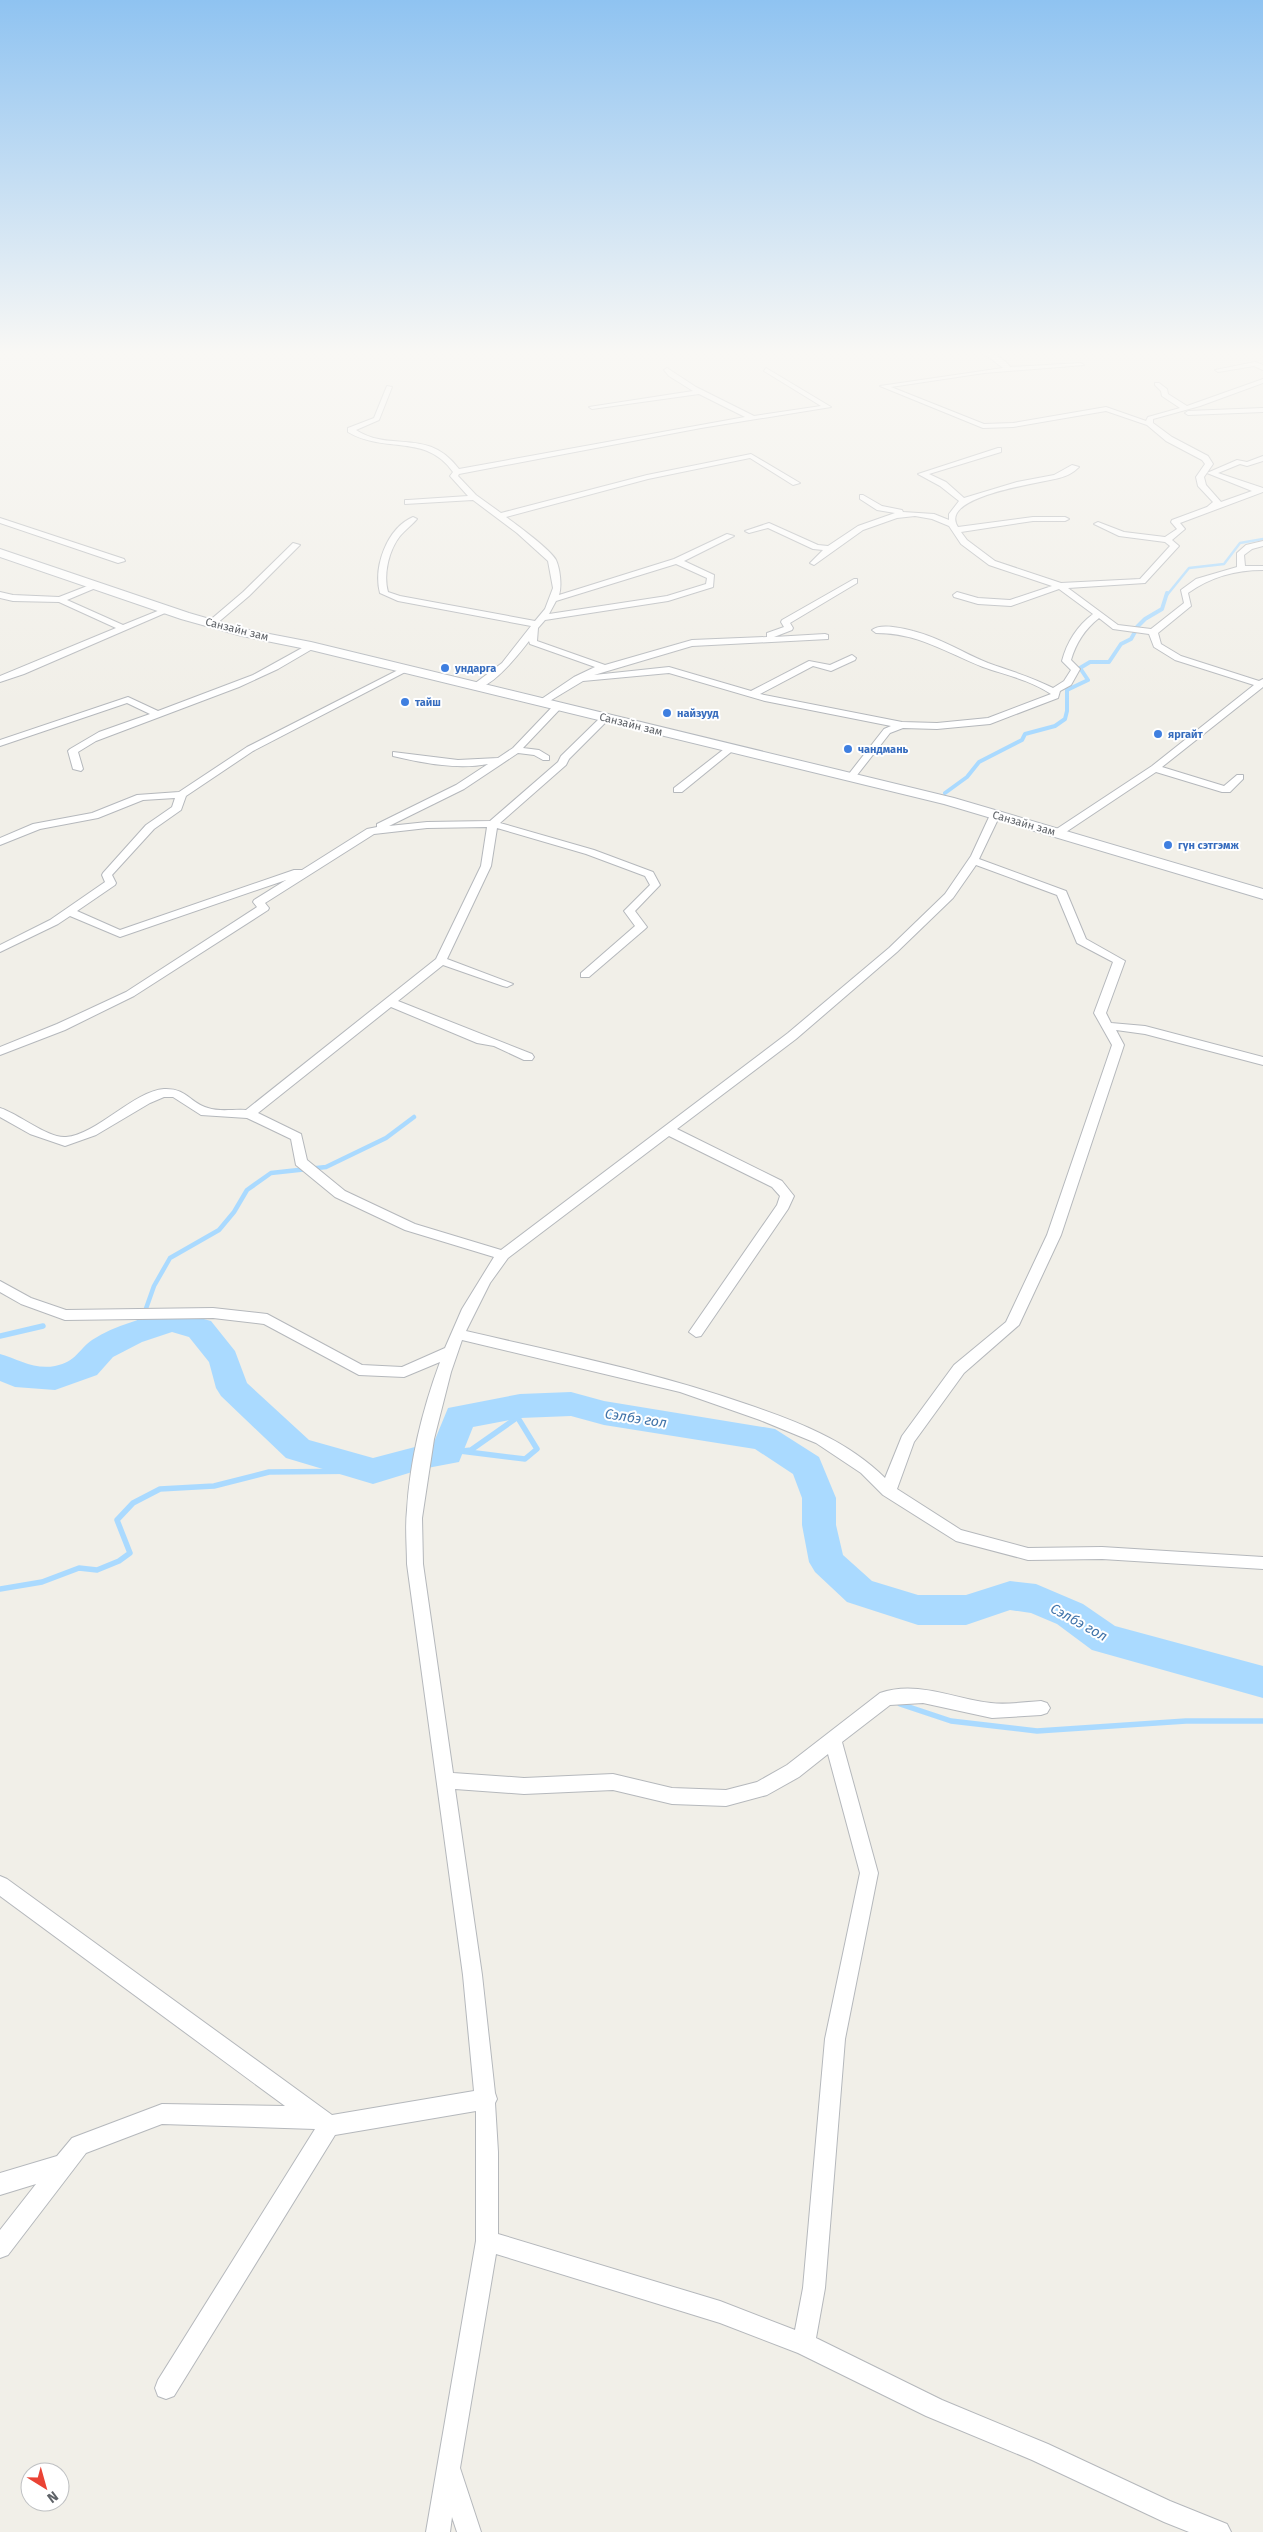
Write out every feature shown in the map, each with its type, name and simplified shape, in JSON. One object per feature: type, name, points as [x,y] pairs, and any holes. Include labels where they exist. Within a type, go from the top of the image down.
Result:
[{"type":"main road","name":"Санзайн зам","points":[[0,553],[212,624],[407,669],[949,801],[1059,832],[1263,894]]},
{"type":"street","points":[[467,470],[457,472],[454,476],[475,498],[520,531],[552,560],[556,588],[553,599],[537,624],[505,665],[477,686]]},
{"type":"street","points":[[500,516],[647,477],[681,470]]},
{"type":"street","points":[[775,470],[796,483]]},
{"type":"street","points":[[934,470],[922,474],[943,484],[963,500]]},
{"type":"street","points":[[1072,470],[1052,478],[1022,483],[963,500],[953,514],[954,527],[964,542],[992,563],[1060,586],[1116,627],[1153,632],[1188,604],[1184,592],[1199,582],[1241,568],[1263,568]]},
{"type":"street","points":[[1205,470],[1200,477],[1202,486],[1216,502],[1210,508]]},
{"type":"street","points":[[1218,470],[1211,473],[1261,490]]},
{"type":"street","points":[[1167,540],[1181,529],[1175,522],[1261,490]]},
{"type":"street","points":[[863,497],[880,508],[928,514],[954,527],[1033,518],[1065,519]]},
{"type":"street","points":[[408,502],[475,498]]},
{"type":"street","points":[[814,563],[829,549],[858,530],[902,512]]},
{"type":"street","points":[[413,519],[395,536],[387,552],[381,586],[384,593],[398,598],[537,624],[668,598],[710,585],[711,577],[677,561]]},
{"type":"street","points":[[0,520],[121,561]]},
{"type":"street","points":[[749,530],[769,524],[816,547],[829,549]]},
{"type":"street","points":[[957,596],[978,601],[1011,603],[1060,586],[1142,581],[1175,546],[1167,540],[1122,534],[1098,524]]},
{"type":"street","points":[[553,599],[700,553],[707,545],[730,536]]},
{"type":"street","points":[[1241,568],[1242,560],[1240,555],[1249,547],[1263,543]]},
{"type":"street","points":[[212,624],[296,545]]},
{"type":"street","points":[[750,642],[789,628],[785,622],[854,582]]},
{"type":"street","points":[[60,600],[95,585]]},
{"type":"street","points":[[0,595],[13,598],[60,600],[123,628]]},
{"type":"street","points":[[0,605],[13,598]]},
{"type":"street","points":[[0,679],[21,672],[168,610]]},
{"type":"street","points":[[577,679],[669,670],[753,694],[902,726],[937,726],[990,721],[1055,696],[1056,692],[1068,683],[1076,669],[1066,661],[1069,648],[1089,621],[1099,614]]},
{"type":"street","points":[[537,624],[533,642],[603,667]]},
{"type":"street","points":[[876,630],[895,630],[912,633],[986,665],[1024,677],[1056,692]]},
{"type":"street","points":[[1153,632],[1157,645],[1178,658],[1262,683]]},
{"type":"street","points":[[543,702],[577,679],[603,667],[692,643],[750,642],[825,637]]},
{"type":"street","points":[[78,769],[73,751],[88,739],[158,715],[286,663],[311,646]]},
{"type":"street","points":[[629,659],[656,647]]},
{"type":"street","points":[[753,694],[812,663],[831,668],[852,658]]},
{"type":"street","points":[[0,842],[37,826],[94,816],[141,797],[180,795],[250,749],[407,669]]},
{"type":"street","points":[[1059,832],[1154,768],[1262,683]]},
{"type":"street","points":[[0,743],[128,700],[158,715]]},
{"type":"street","points":[[0,1050],[62,1027],[130,994],[264,908],[258,902],[371,831],[460,787],[512,754],[558,706]]},
{"type":"street","points":[[249,1114],[441,961],[486,866],[493,824],[563,763],[564,758],[606,717]]},
{"type":"street","points":[[851,777],[887,732],[902,726]]},
{"type":"street","points":[[678,790],[731,748]]},
{"type":"street","points":[[396,754],[456,764],[482,763],[512,754],[536,752],[546,758]]},
{"type":"street","points":[[1154,768],[1226,790],[1240,777]]},
{"type":"street","points":[[0,949],[54,922],[111,884],[107,875],[150,827],[178,808],[180,795]]},
{"type":"street","points":[[438,2532],[487,2241],[489,2202],[486,2099],[415,1564],[415,1504],[428,1433],[451,1351],[471,1302],[488,1274],[503,1255],[833,1003],[949,896],[973,860],[995,815]]},
{"type":"street","points":[[371,831],[427,825],[493,824],[590,852],[649,874],[655,885],[629,911],[641,927],[585,975]]},
{"type":"street","points":[[888,1491],[907,1440],[959,1370],[1012,1325],[1054,1235],[1118,1045],[1100,1013],[1119,961],[1081,941],[1062,893],[973,860]]},
{"type":"street","points":[[69,912],[120,934],[276,878],[313,868]]},
{"type":"street","points":[[441,961],[507,984]]},
{"type":"street","points":[[389,1002],[481,1040],[497,1042],[528,1057]]},
{"type":"street","points":[[1108,1026],[1145,1030],[1263,1061]]},
{"type":"street","points":[[0,1112],[34,1131],[65,1142],[92,1132],[146,1100],[162,1093],[176,1093],[205,1112],[249,1114],[297,1137],[300,1162],[340,1194],[410,1227],[503,1255]]},
{"type":"street","points":[[668,1130],[777,1184],[787,1196],[783,1206],[696,1332]]},
{"type":"street","points":[[0,1286],[26,1301],[65,1316],[213,1313],[267,1319],[359,1370],[404,1372],[451,1351]]},
{"type":"street","points":[[458,1334],[682,1387],[765,1416],[821,1439],[866,1470],[888,1491],[956,1535],[1028,1554],[1102,1553],[1263,1563]]},
{"type":"street","points":[[445,1780],[524,1786],[613,1782],[672,1796],[726,1798],[761,1789],[792,1771],[886,1698],[923,1696],[992,1711],[1041,1708]]},
{"type":"street","points":[[804,2344],[814,2288],[834,2038],[869,1873],[833,1740]]},
{"type":"street","points":[[0,1885],[323,2121]]},
{"type":"street","points":[[0,2247],[79,2144],[162,2114],[323,2121],[486,2099]]},
{"type":"street","points":[[166,2388],[323,2121]]},
{"type":"street","points":[[0,2184],[63,2165]]},
{"type":"street","points":[[487,2241],[720,2312],[804,2344],[934,2408],[1040,2452],[1164,2510],[1219,2532]]},
{"type":"street","points":[[449,2468],[469,2532]]},
{"type":"waterway","points":[[1167,595],[1189,568],[1224,564],[1240,543],[1263,539]]},
{"type":"waterway","points":[[1137,627],[1145,619],[1162,609],[1167,593]]},
{"type":"waterway","points":[[945,793],[967,777],[979,762],[1022,740],[1025,734],[1055,726],[1065,719],[1067,690],[1088,680],[1080,668],[1090,662],[1109,662],[1121,644],[1131,639],[1136,630]]},
{"type":"waterway","points":[[143,1316],[154,1286],[170,1258],[219,1230],[234,1212],[247,1190],[271,1173],[326,1167],[386,1138],[414,1117]]},
{"type":"waterway","points":[[131,1334],[143,1316]]},
{"type":"waterway","name":"Сэлбэ гол","points":[[0,1365],[15,1375],[55,1378],[86,1367],[102,1349],[131,1334],[171,1321],[200,1329],[224,1359],[232,1388],[298,1449],[373,1471],[422,1456],[447,1453],[460,1417],[520,1406],[571,1404],[604,1413],[763,1438],[807,1466],[819,1498],[819,1525],[827,1562],[860,1592],[918,1610],[966,1610],[1010,1595],[1036,1599],[1070,1614],[1105,1639],[1171,1655],[1263,1682]]},
{"type":"waterway","points":[[0,1336],[43,1326]]},
{"type":"waterway","points":[[462,1451],[471,1450],[535,1405]]},
{"type":"waterway","points":[[462,1451],[525,1459],[537,1449],[518,1418]]},
{"type":"waterway","points":[[447,1453],[462,1451]]},
{"type":"waterway","points":[[0,1589],[42,1582],[79,1568],[97,1570],[119,1561],[130,1553],[117,1520],[133,1503],[160,1489],[214,1486],[269,1472],[373,1471]]},
{"type":"waterway","points":[[900,1704],[951,1721],[1037,1731],[1186,1721],[1263,1721]]},
{"type":"place","name":"ундарга","points":[[445,668]]},
{"type":"place","name":"тайш","points":[[405,702]]},
{"type":"place","name":"найзууд","points":[[667,713]]},
{"type":"place","name":"яргайт","points":[[1158,734]]},
{"type":"place","name":"чандмань","points":[[848,749]]},
{"type":"place","name":"гүн сэтгэмж","points":[[1168,845]]}]
